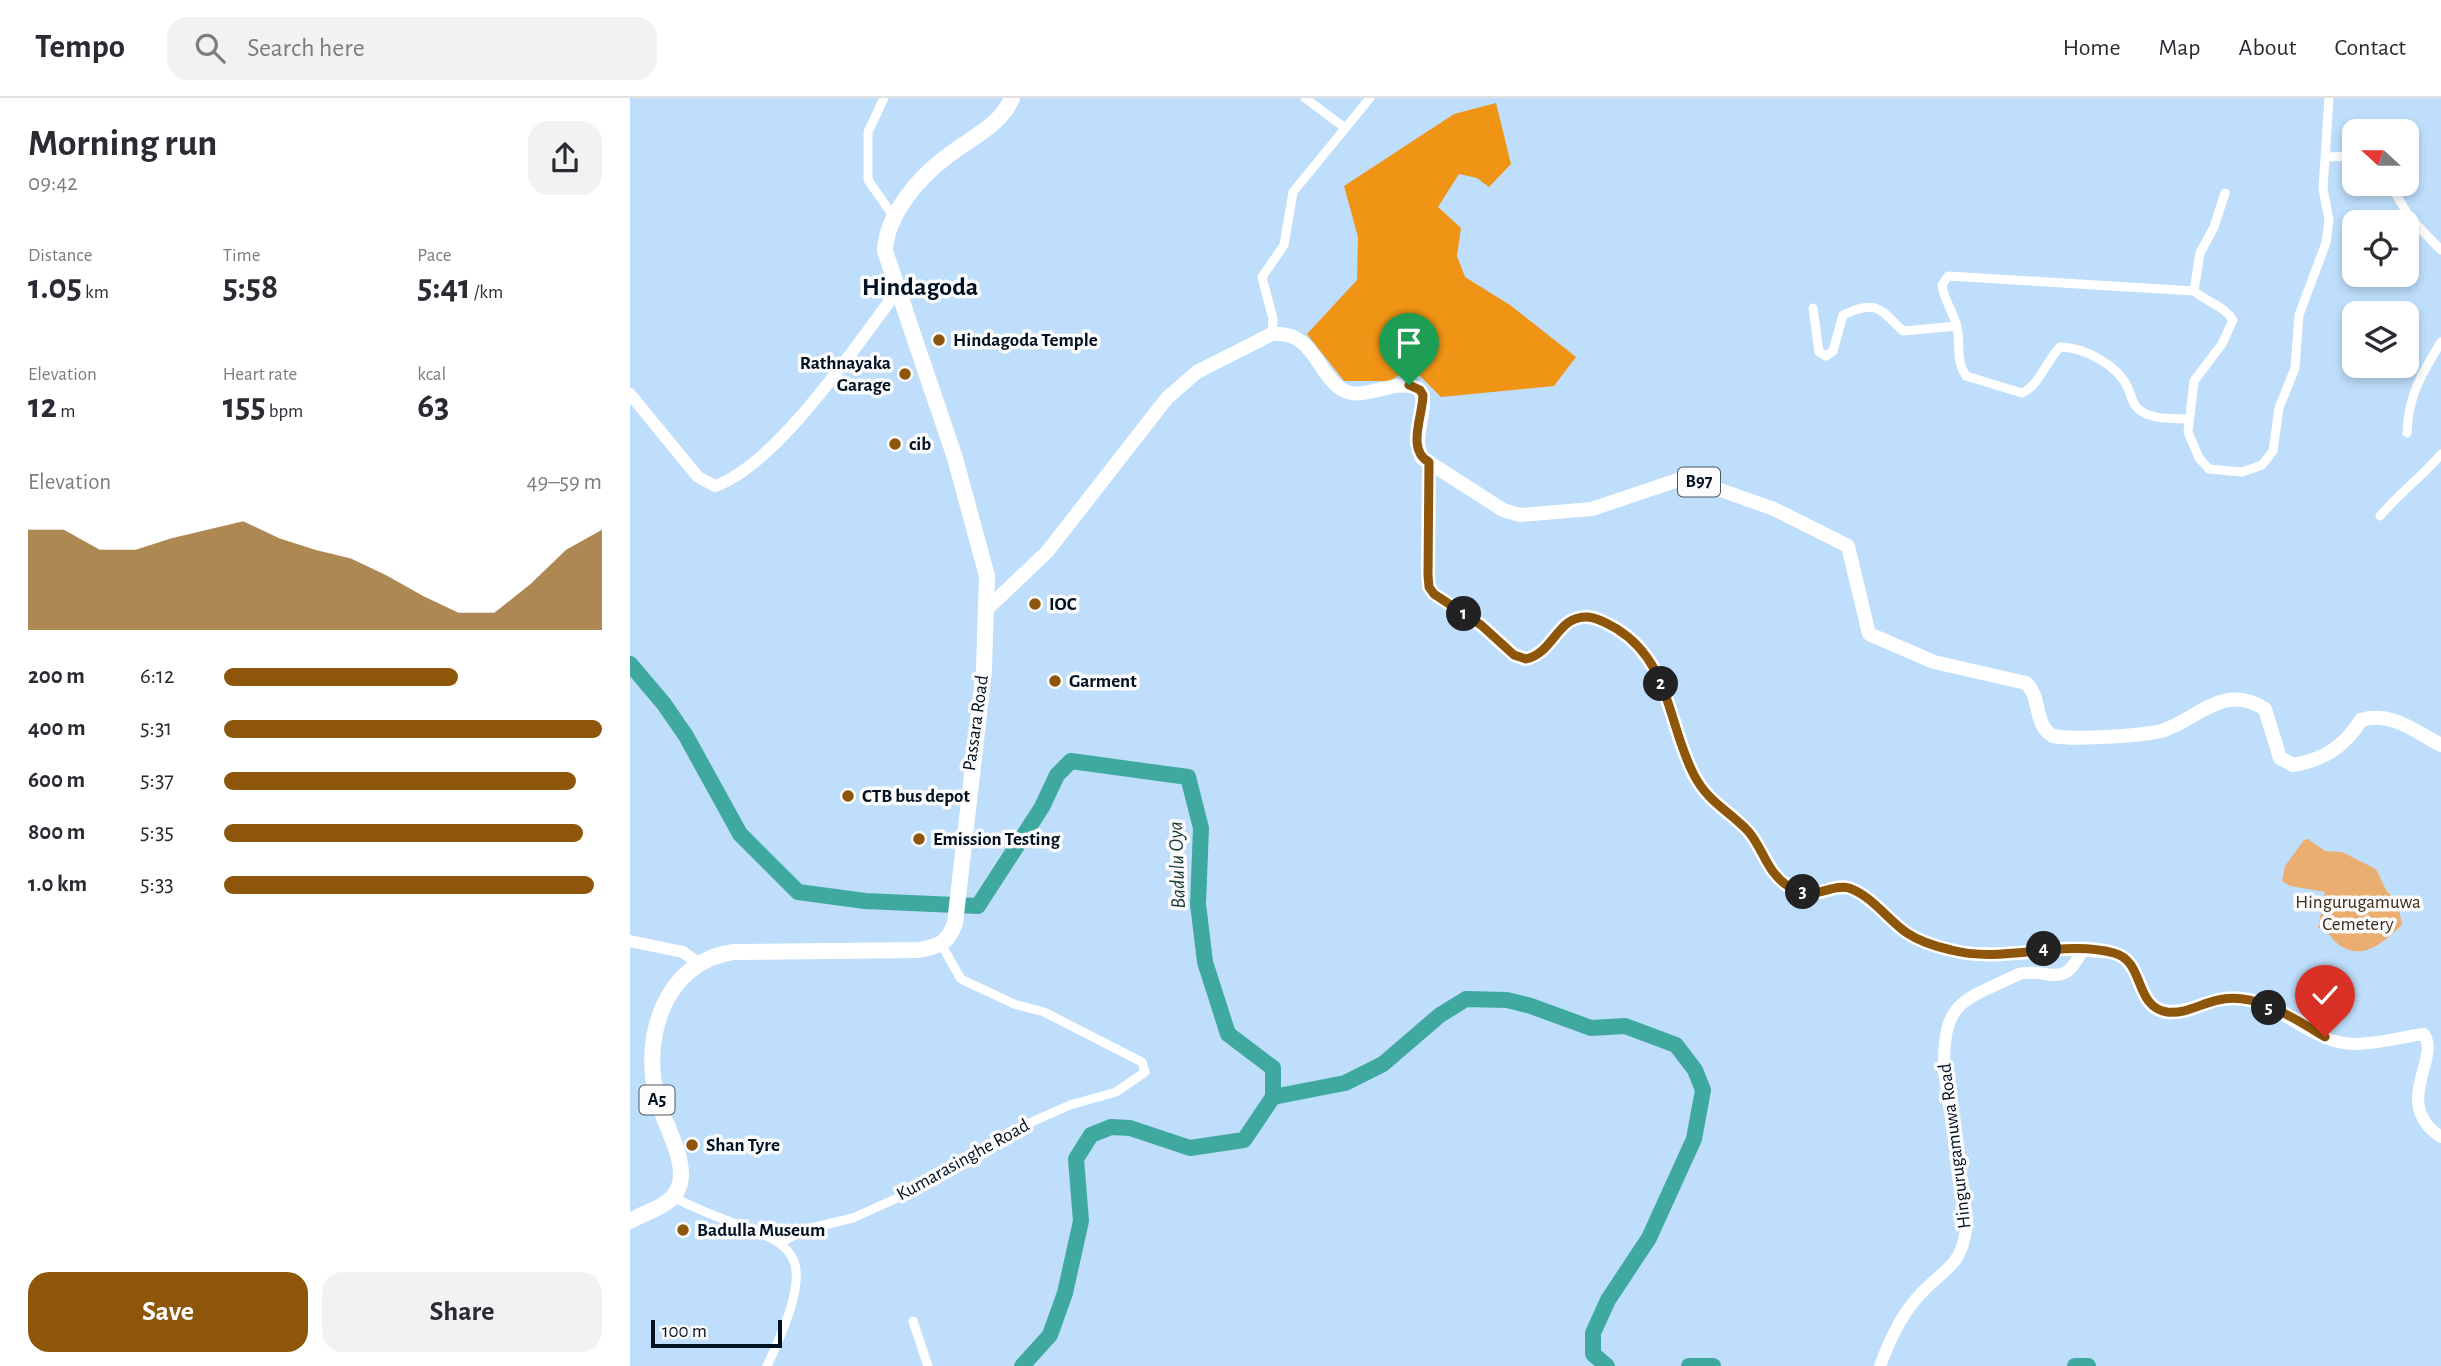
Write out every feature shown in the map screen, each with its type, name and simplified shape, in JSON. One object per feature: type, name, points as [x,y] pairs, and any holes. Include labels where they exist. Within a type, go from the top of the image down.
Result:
[{"type":"highway","name":"Passara Road","points":[[942,946],[955,923],[988,608],[987,576],[980,544],[885,251],[894,217],[923,178],[943,159],[990,127],[1013,98]]},
{"type":"highway","name":"A5","points":[[673,1197],[679,1188],[681,1172],[656,1093],[653,1049],[660,1015],[670,990],[699,964],[724,953],[919,950],[942,946]]},
{"type":"highway","points":[[630,1221],[673,1197]]},
{"type":"main road","points":[[988,608],[1047,552],[1167,398],[1197,372],[1272,334],[1288,335],[1307,347],[1335,383],[1345,391],[1358,393],[1409,385],[1420,390],[1423,401],[1417,443],[1422,458],[1429,462]]},
{"type":"main road","name":"B97","points":[[1429,462],[1503,510],[1520,515],[1592,509],[1681,479],[1698,482],[1774,509],[1848,546],[1853,556],[1863,622],[1869,634],[1934,662],[2026,683],[2034,693],[2041,724],[2053,736],[2162,731],[2204,706],[2234,700],[2265,709],[2280,758],[2293,765],[2330,752],[2347,742],[2361,720],[2377,715],[2396,720],[2441,745]]},
{"type":"street","points":[[884,98],[868,132],[868,180],[894,217]]},
{"type":"street","points":[[1305,98],[1345,128]]},
{"type":"street","points":[[1272,334],[1273,319],[1262,277],[1284,246],[1293,192],[1370,98]]},
{"type":"street","points":[[2189,419],[2143,413],[2134,405],[2121,377],[2075,347],[2060,346],[2047,360],[2033,387],[2022,393],[1966,376],[1958,364],[1957,326],[1944,299],[1942,285],[1948,275],[2194,291],[2206,301],[2227,310],[2233,320],[2222,344],[2194,381],[2188,432],[2199,457],[2209,469],[2242,472],[2262,465],[2273,451],[2278,408],[2295,368],[2299,315],[2326,243],[2329,220],[2323,189],[2328,157],[2329,98]]},
{"type":"street","points":[[2328,157],[2342,156]]},
{"type":"street","points":[[2194,291],[2200,253],[2214,228],[2225,193]]},
{"type":"street","points":[[2397,196],[2410,218],[2441,250]]},
{"type":"street","points":[[630,394],[698,477],[715,486],[732,480],[782,436],[821,393],[898,290]]},
{"type":"street","points":[[1813,308],[1819,352],[1826,356],[1833,351],[1843,315],[1867,304],[1879,308],[1903,331],[1957,326]]},
{"type":"street","points":[[2407,433],[2408,409],[2415,385],[2441,342]]},
{"type":"street","points":[[2380,516],[2394,499],[2422,477],[2441,454]]},
{"type":"street","points":[[1429,462],[1428,575],[1429,587],[1434,594],[1481,625],[1514,655],[1526,659],[1546,650],[1561,627],[1573,619],[1588,617],[1603,621],[1630,638],[1647,654],[1665,691],[1693,772],[1707,797],[1748,832],[1772,872],[1788,886],[1818,894],[1845,887],[1851,889],[1909,934],[1953,951],[1983,953],[2083,949],[2115,953],[2131,962],[2152,1006],[2168,1012],[2188,1011],[2220,999],[2236,998],[2281,1012],[2325,1037],[2345,1044],[2424,1034],[2429,1037],[2436,1056],[2421,1101],[2421,1111],[2428,1129],[2441,1137]]},
{"type":"street","points":[[630,942],[683,952],[699,964]]},
{"type":"street","name":"Kumarasinghe Road","points":[[782,1242],[803,1230],[853,1218],[926,1185],[1011,1131],[1070,1105],[1116,1092],[1145,1073],[1142,1062],[1124,1051],[1044,1012],[1014,1004],[961,978],[942,946]]},
{"type":"street","name":"Hingurugamuwa Road","points":[[1880,1366],[1902,1317],[1917,1297],[1954,1264],[1965,1245],[1966,1208],[1944,1072],[1944,1048],[1950,1020],[1958,1004],[2019,974],[2030,972],[2048,977],[2062,974],[2076,965],[2083,949]]},
{"type":"street","points":[[673,1197],[782,1242],[791,1252],[797,1273],[795,1298],[766,1366]]},
{"type":"street","points":[[913,1321],[928,1366]]},
{"type":"green space","name":"Hingurugamuwa Cemetery","points":[[2308,839],[2325,851],[2342,852],[2376,869],[2386,890],[2398,904],[2402,925],[2381,943],[2357,951],[2339,945],[2327,932],[2318,928],[2325,892],[2290,886],[2282,881],[2285,866],[2304,840]]},
{"type":"shaded area","points":[[1496,103],[1511,164],[1489,187],[1477,178],[1459,174],[1438,207],[1461,228],[1457,256],[1465,277],[1510,305],[1576,357],[1554,386],[1441,397],[1412,368],[1389,381],[1344,381],[1307,334],[1357,280],[1358,237],[1344,186],[1454,114]]},
{"type":"waterway","name":"Badulu Oya","points":[[630,664],[664,704],[686,736],[740,834],[798,892],[865,901],[978,906],[1042,807],[1057,775],[1071,761],[1188,777],[1201,828],[1198,904],[1205,962],[1228,1034],[1273,1068],[1273,1097],[1244,1140],[1190,1148],[1130,1128],[1111,1127],[1091,1135],[1076,1159],[1081,1221],[1065,1293],[1050,1335],[1022,1366]]},
{"type":"waterway","points":[[1273,1097],[1345,1083],[1383,1064],[1440,1015],[1466,999],[1507,1000],[1591,1028],[1625,1026],[1676,1045],[1695,1070],[1703,1090],[1694,1139],[1649,1238],[1608,1300],[1593,1333],[1593,1354],[1607,1366]]},
{"type":"waterway","points":[[1689,1366],[1713,1366]]},
{"type":"waterway","points":[[2075,1366],[2088,1366]]},
{"type":"place","name":"Hindagoda Temple","points":[[939,340]]},
{"type":"place","name":"Rathnayaka Garage","points":[[905,374]]},
{"type":"place","name":"cib","points":[[895,444]]},
{"type":"place","name":"IOC","points":[[1035,604]]},
{"type":"place","name":"Garment","points":[[1055,681]]},
{"type":"place","name":"CTB bus depot","points":[[848,796]]},
{"type":"place","name":"Emission Testing","points":[[919,839]]},
{"type":"place","name":"Shan Tyre","points":[[692,1145]]},
{"type":"place","name":"Badulla Museum","points":[[683,1230]]},
{"type":"district","name":"Hindagoda","points":[[920,287]]},
{"type":"route","points":[[1409,385],[1416,387],[1423,395],[1417,443],[1422,458],[1429,462],[1428,575],[1429,587],[1434,594],[1481,625],[1514,655],[1526,659],[1546,650],[1561,627],[1573,619],[1588,617],[1603,621],[1630,638],[1647,654],[1665,691],[1693,772],[1707,797],[1748,832],[1772,872],[1788,886],[1805,893],[1818,894],[1845,887],[1858,892],[1909,934],[1953,951],[1983,953],[2070,948],[2115,953],[2131,962],[2147,999],[2152,1006],[2160,1010],[2188,1011],[2220,999],[2236,998],[2281,1012],[2325,1037]]}]
